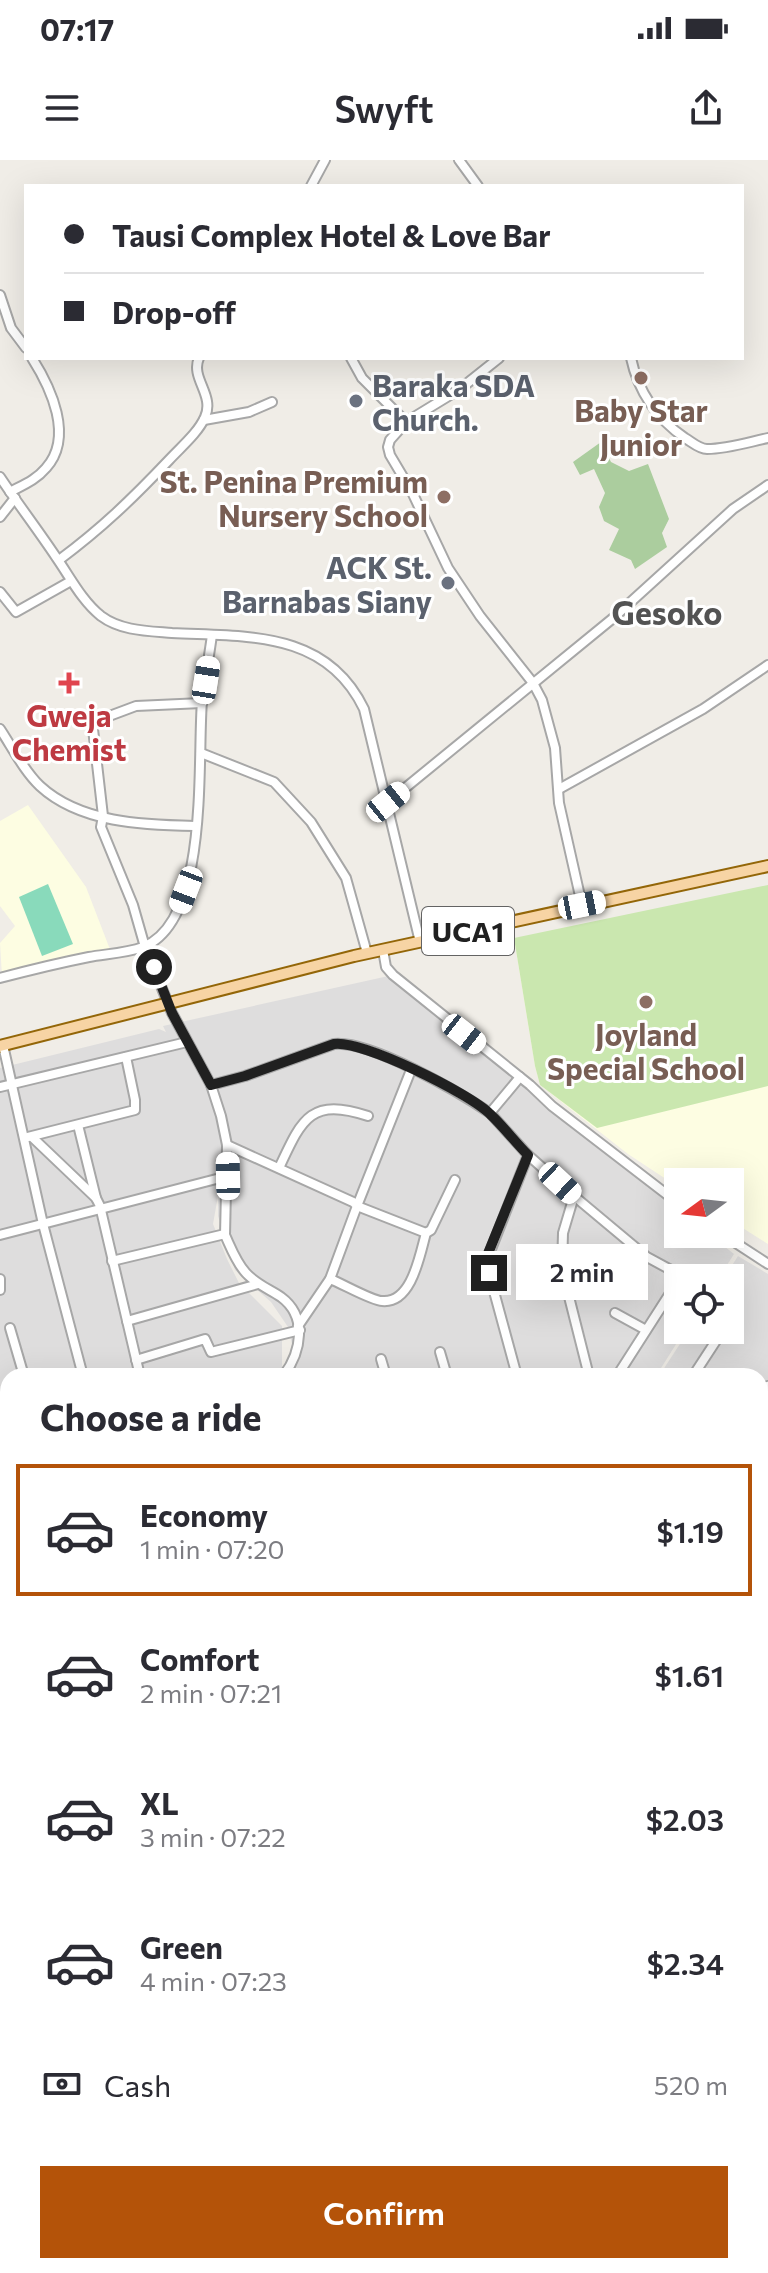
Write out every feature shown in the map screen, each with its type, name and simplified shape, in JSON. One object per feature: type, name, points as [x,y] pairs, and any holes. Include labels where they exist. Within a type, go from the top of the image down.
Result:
[{"type":"main road","name":"UCA1","points":[[2,1045],[367,953],[768,866]]},
{"type":"street","points":[[312,184],[325,160]]},
{"type":"street","points":[[459,160],[477,184]]},
{"type":"street","points":[[0,295],[11,328],[24,345]]},
{"type":"street","points":[[0,517],[12,495],[34,480],[53,460],[59,434],[57,412],[50,390],[33,360]]},
{"type":"street","points":[[59,560],[105,526],[135,498],[204,420],[208,398],[198,375],[199,360]]},
{"type":"street","points":[[352,360],[362,378],[406,422]]},
{"type":"street","points":[[496,360],[460,389],[406,422],[390,440],[388,447],[448,568],[480,616],[533,683],[548,719],[555,748],[569,855],[582,905]]},
{"type":"street","points":[[631,360],[634,373],[654,409],[665,423],[696,445],[707,449],[768,438]]},
{"type":"street","points":[[204,420],[249,412],[272,402]]},
{"type":"street","points":[[0,477],[71,581],[100,615],[137,631],[212,635],[297,646],[325,659],[338,670],[354,688],[364,709],[420,942]]},
{"type":"street","points":[[388,802],[612,619],[733,509],[768,485]]},
{"type":"street","points":[[0,592],[16,612],[71,581]]},
{"type":"street","points":[[0,978],[55,963],[145,947],[171,924],[192,868],[202,703],[212,635]]},
{"type":"street","points":[[559,789],[703,709],[768,665]]},
{"type":"street","points":[[202,703],[136,706],[96,721],[93,729],[103,816],[102,833],[133,905],[145,947],[187,1042],[211,1085],[227,1145],[225,1234],[236,1260],[258,1284],[292,1308],[299,1328],[299,1344],[289,1368]]},
{"type":"street","points":[[0,729],[40,786],[75,809],[150,826],[195,826]]},
{"type":"street","points":[[201,753],[274,782],[311,822],[346,878],[367,953]]},
{"type":"street","points":[[383,950],[386,967],[393,975],[552,1106],[664,1192]]},
{"type":"street","points":[[0,1087],[187,1042]]},
{"type":"street","points":[[211,1085],[338,1043],[359,1046],[457,1091],[490,1113],[528,1155],[574,1196],[647,1257],[675,1275],[674,1287],[622,1368]]},
{"type":"street","points":[[2,1045],[28,1138],[43,1224],[81,1368]]},
{"type":"street","points":[[28,1138],[135,1110],[126,1057]]},
{"type":"street","points":[[136,1360],[205,1339],[211,1352],[299,1328],[330,1279],[411,1070]]},
{"type":"street","points":[[490,1113],[520,1077]]},
{"type":"street","points":[[279,1168],[297,1129],[312,1114],[341,1109],[368,1116]]},
{"type":"street","points":[[78,1125],[138,1368]]},
{"type":"street","points":[[28,1138],[96,1198]]},
{"type":"street","points":[[227,1145],[357,1206],[426,1233]]},
{"type":"street","points":[[515,1368],[486,1262],[528,1155]]},
{"type":"street","points":[[0,1235],[228,1176]]},
{"type":"street","points":[[330,1279],[382,1301],[395,1298],[409,1288],[426,1233],[431,1230],[455,1180]]},
{"type":"street","points":[[574,1196],[563,1233],[562,1269],[587,1368]]},
{"type":"street","points":[[112,1261],[225,1234]]},
{"type":"street","points":[[743,1248],[768,1264]]},
{"type":"street","points":[[0,1279],[0,1290]]},
{"type":"street","points":[[127,1321],[258,1284]]},
{"type":"street","points":[[615,1313],[646,1330]]},
{"type":"street","points":[[10,1328],[22,1368]]},
{"type":"street","points":[[698,1368],[714,1344]]},
{"type":"street","points":[[440,1352],[445,1368]]},
{"type":"street","points":[[381,1359],[384,1368]]},
{"type":"shaded area","points":[[28,805],[86,887],[111,952],[2,976],[0,943],[15,926],[0,906],[0,821]]},
{"type":"shaded area","name":"Joyland Special School","points":[[768,905],[768,1244],[744,1229],[744,1168],[664,1168],[664,1178],[628,1154],[540,1085],[514,938],[609,929]]},
{"type":"shaded area","points":[[393,975],[664,1198],[664,1248],[726,1248],[734,1254],[728,1264],[664,1264],[664,1344],[676,1344],[661,1368],[286,1368],[292,1344],[288,1327],[271,1302],[235,1270],[218,1216],[218,1196],[213,1224],[227,1259],[239,1283],[282,1326],[282,1368],[0,1368],[0,1068],[159,1029],[166,1032],[163,1026]]},
{"type":"shaded area","points":[[738,1256],[768,1274],[768,1368],[664,1368],[680,1344],[744,1344],[744,1264],[733,1264]]},
{"type":"green space","points":[[601,442],[611,462],[629,471],[648,464],[669,519],[662,533],[667,547],[635,569],[631,560],[609,550],[619,529],[604,521],[599,507],[605,493],[594,469],[580,475],[573,462]]},
{"type":"green space","points":[[48,884],[73,944],[42,956],[19,897]]},
{"type":"green space","name":"Joyland Special School","points":[[768,885],[768,1086],[597,1128],[540,1085],[514,938]]},
{"type":"place","name":"Baby Star Junior","points":[[641,378]]},
{"type":"place","name":"Baraka SDA Church.","points":[[356,401]]},
{"type":"place","name":"St. Penina Premium Nursery School","points":[[444,497]]},
{"type":"place","name":"ACK St. Barnabas Siany","points":[[448,583]]},
{"type":"place","name":"Gweja Chemist","points":[[69,683]]},
{"type":"place","name":"Joyland Special School","points":[[646,1002]]},
{"type":"district","name":"Gesoko","points":[[667,612]]},
{"type":"route","points":[[154,967],[172,1013],[211,1085],[345,1043],[381,1054],[464,1095],[490,1113],[528,1155],[487,1256],[489,1273]]}]
